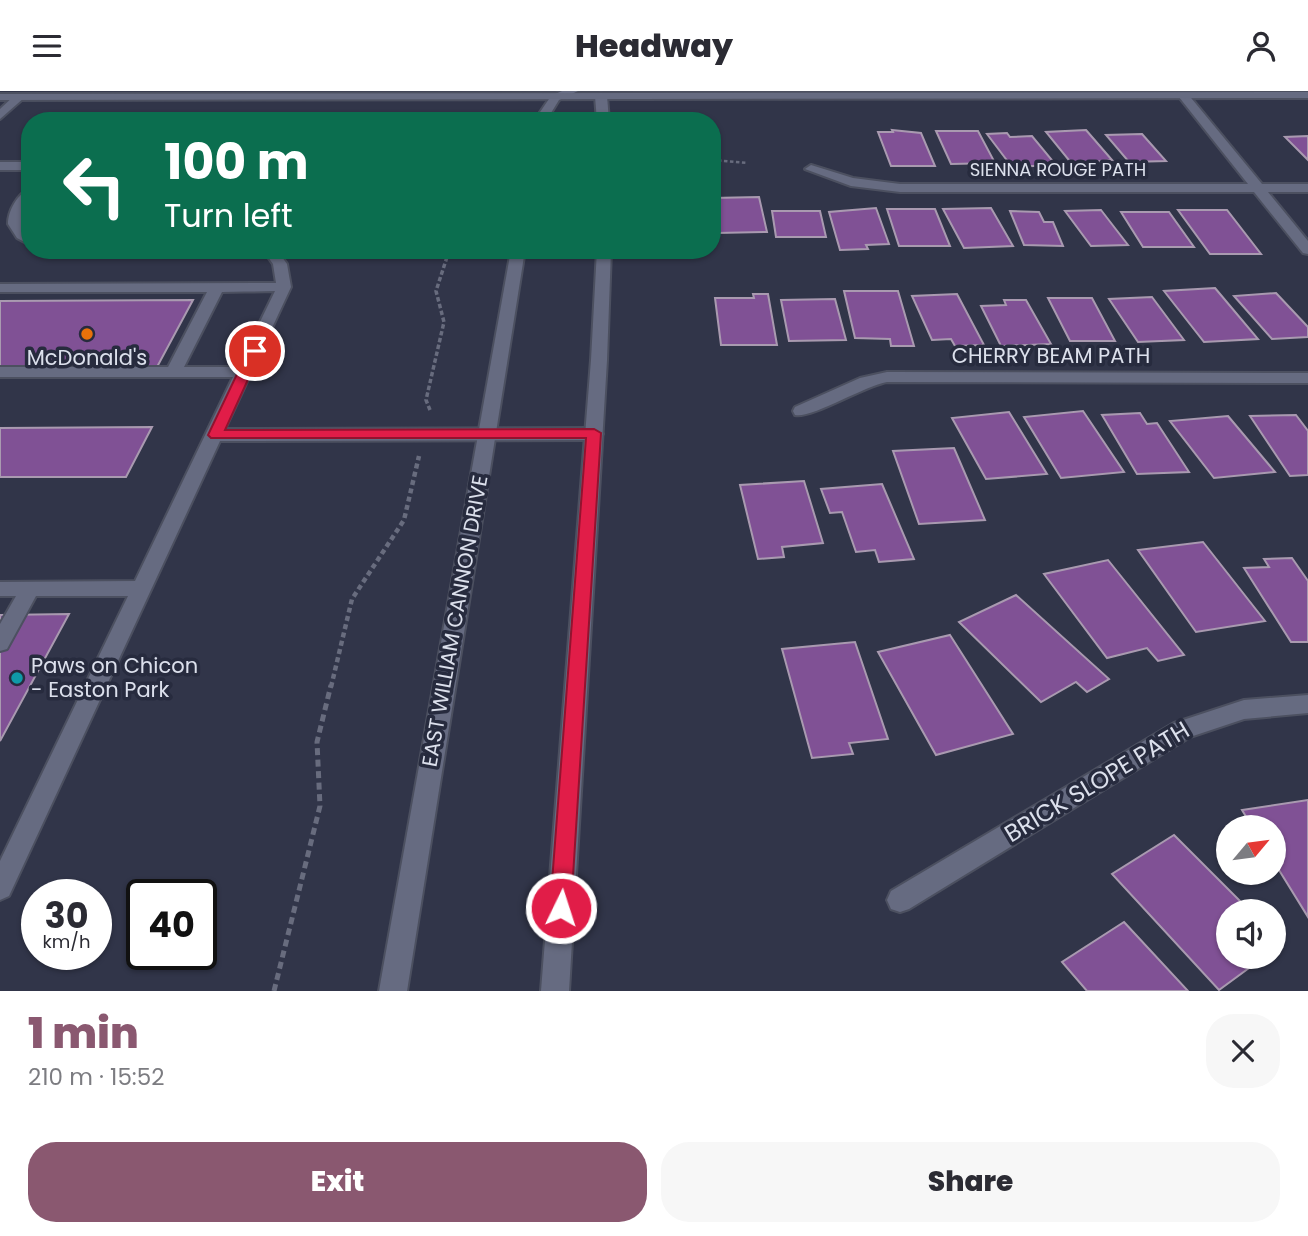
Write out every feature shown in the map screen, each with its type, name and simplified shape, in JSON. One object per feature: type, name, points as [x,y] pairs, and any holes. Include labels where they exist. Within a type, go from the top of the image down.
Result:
[{"type":"street","points":[[546,112],[555,98],[572,91]]},
{"type":"street","points":[[601,94],[602,112]]},
{"type":"street","points":[[1183,95],[1308,250]]},
{"type":"street","points":[[0,97],[1308,95]]},
{"type":"street","points":[[0,116],[19,97]]},
{"type":"street","points":[[0,166],[21,166]]},
{"type":"street","name":"SIENNA ROUGE PATH","points":[[811,169],[851,182],[900,188],[1308,188]]},
{"type":"street","points":[[21,203],[15,210],[13,221],[21,234]]},
{"type":"street","points":[[0,888],[284,287],[276,259]]},
{"type":"street","name":"EAST WILLIAM CANNON DRIVE","points":[[393,991],[516,259]]},
{"type":"street","points":[[555,991],[604,259]]},
{"type":"street","points":[[173,373],[217,287]]},
{"type":"street","points":[[0,288],[284,287]]},
{"type":"street","points":[[0,372],[245,372]]},
{"type":"street","name":"CHERRY BEAM PATH","points":[[801,411],[866,381],[887,377],[1308,378]]},
{"type":"street","points":[[216,435],[594,433]]},
{"type":"street","points":[[0,589],[143,588]]},
{"type":"street","points":[[0,643],[30,589]]},
{"type":"street","name":"BRICK SLOPE PATH","points":[[900,900],[1182,730],[1217,714],[1257,706],[1308,704]]},
{"type":"path","points":[[721,161],[747,163]]},
{"type":"path","points":[[274,991],[320,806],[317,742],[352,599],[404,520],[425,434],[430,411],[426,400],[444,322],[436,291],[445,259]]},
{"type":"building","points":[[892,130],[921,133],[935,166],[891,166],[878,132],[893,132]]},
{"type":"building","points":[[1086,130],[1112,160],[1072,164],[1046,132]]},
{"type":"building","points":[[936,131],[978,131],[995,163],[951,164]]},
{"type":"building","points":[[1007,133],[1010,137],[1032,136],[1056,165],[1012,167],[987,134]]},
{"type":"building","points":[[1142,134],[1166,161],[1129,162],[1106,135]]},
{"type":"building","points":[[1308,136],[1308,160],[1285,137]]},
{"type":"building","points":[[759,197],[767,232],[721,233],[721,198]]},
{"type":"building","points":[[876,208],[889,244],[866,245],[868,249],[840,250],[829,212]]},
{"type":"building","points":[[991,208],[1013,246],[964,248],[943,209]]},
{"type":"building","points":[[887,209],[935,209],[950,246],[899,246]]},
{"type":"building","points":[[1101,210],[1128,245],[1091,246],[1065,211]]},
{"type":"building","points":[[1178,210],[1227,210],[1261,254],[1210,254]]},
{"type":"building","points":[[772,211],[820,211],[826,237],[776,237]]},
{"type":"building","points":[[1010,211],[1039,212],[1044,222],[1053,222],[1063,246],[1024,245]]},
{"type":"building","points":[[1121,212],[1169,212],[1194,247],[1143,247]]},
{"type":"building","points":[[1215,288],[1258,339],[1204,342],[1164,291]]},
{"type":"building","points":[[844,291],[898,291],[914,346],[891,346],[890,339],[855,338]]},
{"type":"building","points":[[1276,293],[1308,327],[1308,337],[1272,339],[1234,296]]},
{"type":"building","points":[[753,294],[768,294],[777,345],[721,345],[715,298],[754,298]]},
{"type":"building","points":[[957,294],[984,345],[955,346],[951,339],[932,340],[912,296]]},
{"type":"building","points":[[1152,297],[1184,340],[1138,342],[1109,299]]},
{"type":"building","points":[[1048,298],[1092,298],[1115,341],[1070,341]]},
{"type":"building","points":[[835,299],[846,340],[789,341],[781,300]]},
{"type":"building","name":"McDonald's","points":[[193,300],[157,367],[0,367],[0,301]]},
{"type":"building","points":[[1004,300],[1026,300],[1051,344],[1001,346],[981,306],[1006,305]]},
{"type":"building","points":[[1083,411],[1124,472],[1061,478],[1024,417]]},
{"type":"building","points":[[1009,412],[1047,474],[986,479],[952,418]]},
{"type":"building","points":[[1140,413],[1147,424],[1157,423],[1189,472],[1137,474],[1102,415]]},
{"type":"building","points":[[1296,415],[1308,431],[1308,475],[1290,476],[1250,416]]},
{"type":"building","points":[[1228,416],[1275,472],[1214,478],[1170,421]]},
{"type":"building","points":[[152,427],[126,477],[0,477],[0,428]]},
{"type":"building","points":[[954,448],[985,520],[919,524],[893,451]]},
{"type":"building","points":[[804,481],[823,543],[782,547],[784,557],[758,559],[740,485]]},
{"type":"building","points":[[882,484],[914,559],[879,562],[875,550],[856,552],[842,512],[830,513],[821,489]]},
{"type":"building","points":[[1203,542],[1265,621],[1196,632],[1138,550]]},
{"type":"building","points":[[1292,558],[1308,581],[1308,642],[1291,642],[1244,568],[1269,567],[1264,559]]},
{"type":"building","points":[[1108,560],[1184,655],[1158,661],[1147,648],[1107,658],[1044,574]]},
{"type":"building","points":[[1016,595],[1109,679],[1087,692],[1076,682],[1041,702],[959,622]]},
{"type":"building","name":"Paws on Chicon - Easton Park","points":[[69,614],[0,741],[0,615]]},
{"type":"building","points":[[950,635],[1013,734],[936,755],[878,652]]},
{"type":"building","points":[[855,642],[888,739],[849,743],[853,754],[812,758],[782,649]]},
{"type":"building","points":[[1308,800],[1308,917],[1286,881],[1286,815],[1245,815],[1242,810]]},
{"type":"building","points":[[1174,835],[1216,877],[1216,885],[1224,885],[1238,899],[1216,899],[1216,969],[1248,969],[1219,990],[1112,874]]},
{"type":"building","points":[[1124,922],[1188,991],[1087,991],[1062,962]]},
{"type":"place","name":"McDonald's","points":[[87,334]]},
{"type":"place","name":"Paws on Chicon - Easton Park","points":[[17,678]]},
{"type":"route","points":[[255,351],[216,435],[594,433],[561,908]]}]
